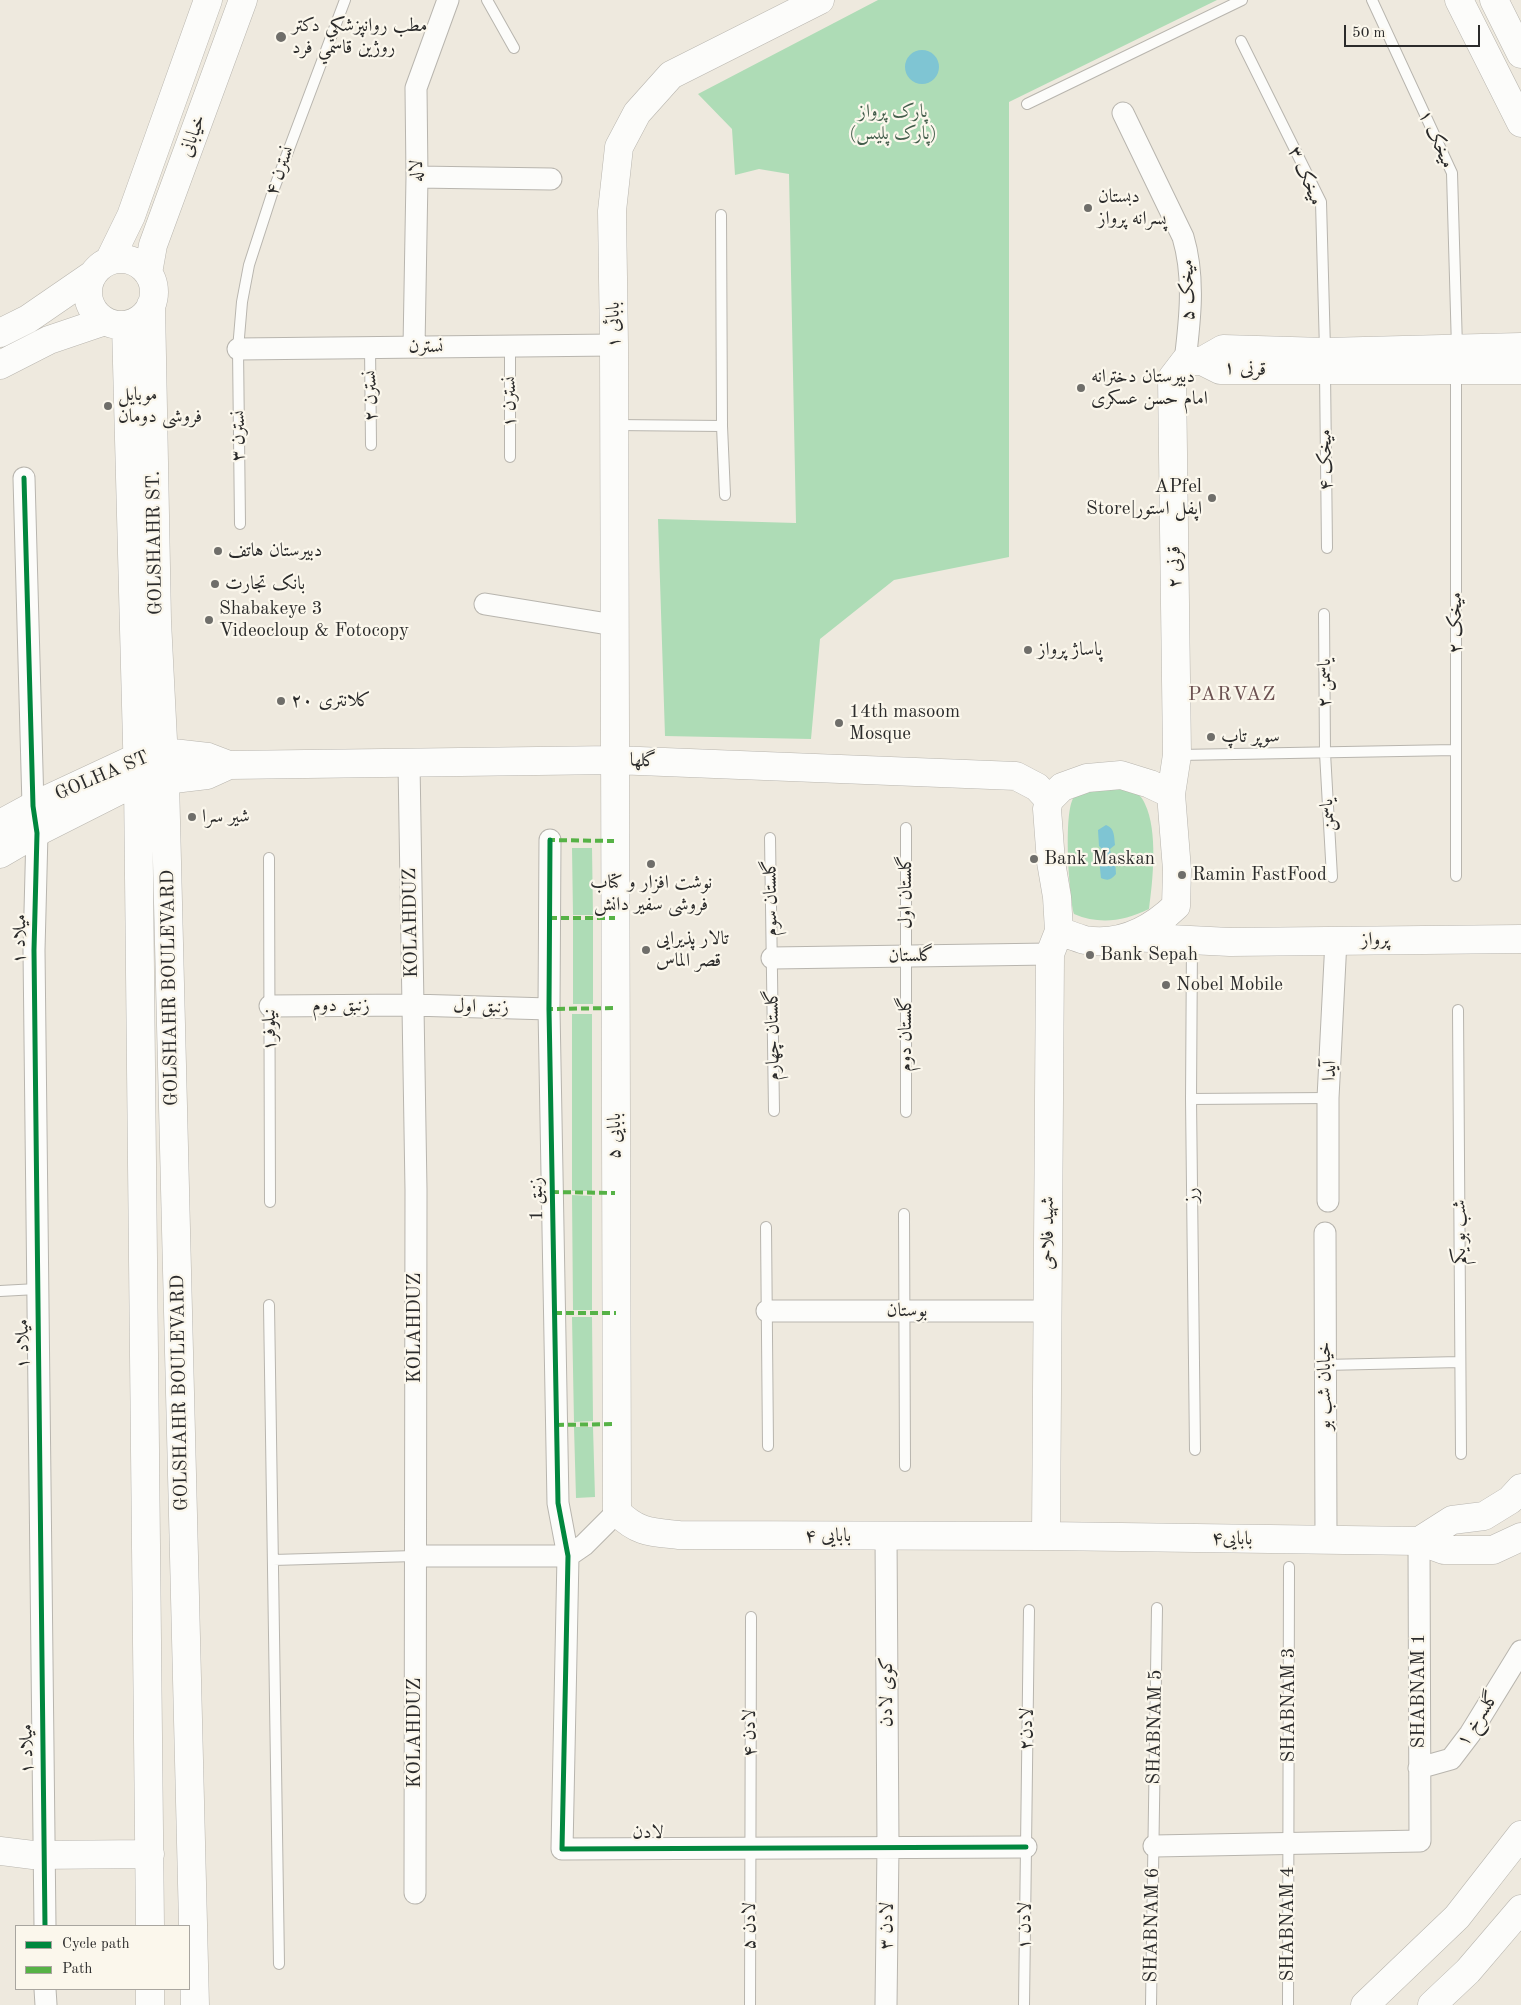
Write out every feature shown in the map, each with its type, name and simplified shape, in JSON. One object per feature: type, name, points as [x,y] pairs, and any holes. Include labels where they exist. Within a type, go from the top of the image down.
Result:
[{"type":"main road","name":"خیابانی","points":[[100,268],[131,216],[208,0]]},
{"type":"main road","name":"خیابانی","points":[[148,273],[153,245],[243,0]]},
{"type":"main road","name":"بابائی ۱","points":[[614,760],[614,345],[612,211],[619,147],[637,113],[671,75],[820,0]]},
{"type":"main road","points":[[1459,0],[1521,123]]},
{"type":"main road","points":[[1494,0],[1521,54]]},
{"type":"main road","points":[[0,333],[28,319],[100,268],[120,259],[130,260],[140,265],[148,273],[152,284],[151,305],[140,318],[49,340],[0,365]]},
{"type":"main road","points":[[100,268],[88,285],[90,306],[96,315],[115,323]]},
{"type":"main road","name":"GOLSHAHR ST.","points":[[151,305],[157,621],[165,780]]},
{"type":"main road","name":"GOLSHAHR ST.","points":[[115,323],[137,770]]},
{"type":"main road","name":"قرنی ۱","points":[[1194,361],[1222,349],[1325,361],[1457,359],[1521,346]]},
{"type":"main road","name":"قرنی ۱","points":[[1457,359],[1521,370]]},
{"type":"main road","name":"قرنی ۲","points":[[1171,794],[1177,755],[1172,378],[1194,361]]},
{"type":"main road","name":"GOLHA ST","points":[[0,854],[37,833],[164,752],[208,757],[229,765]]},
{"type":"main road","name":"گلها","points":[[229,765],[614,760],[1016,776],[1038,787],[1049,800]]},
{"type":"main road","name":"۵ بابایی","points":[[614,760],[617,1512]]},
{"type":"main road","name":"GOLHA ST","points":[[0,824],[33,806],[137,770],[165,780],[207,775],[229,765]]},
{"type":"main road","name":"GOLSHAHR BOULEVARD","points":[[137,770],[150,1925]]},
{"type":"main road","points":[[1121,774],[1171,794],[1177,870],[1176,906],[1163,919],[1138,934],[1109,940],[1055,943],[1056,897],[1047,809],[1049,800],[1062,787],[1087,778],[1121,774]]},
{"type":"main road","name":"GOLSHAHR BOULEVARD","points":[[165,780],[196,2005]]},
{"type":"main road","name":"پرواز","points":[[1176,906],[1194,928],[1230,942]]},
{"type":"main road","name":"پرواز","points":[[1124,937],[1230,942],[1521,940]]},
{"type":"main road","name":"شهید فلاحی","points":[[1046,1536],[1055,943]]},
{"type":"main road","points":[[1419,1541],[1452,1520],[1484,1516],[1510,1500],[1521,1488]]},
{"type":"main road","name":"بابایی ۴","points":[[617,1512],[628,1524],[648,1532],[679,1535],[1046,1536]]},
{"type":"main road","name":"بابایی۴","points":[[1046,1536],[1419,1541]]},
{"type":"main road","points":[[1419,1541],[1444,1550],[1493,1550],[1518,1540]]},
{"type":"main road","points":[[1365,2005],[1457,1917],[1521,1835]]},
{"type":"main road","points":[[0,1851],[14,1854],[44,1855],[150,1854]]},
{"type":"main road","points":[[1432,2005],[1468,1971],[1521,1909]]},
{"type":"main road","points":[[150,1990],[150,2005]]},
{"type":"street","name":"لاله","points":[[414,347],[417,177],[416,88],[448,0]]},
{"type":"street","name":"میخک ۵","points":[[1124,113],[1184,236],[1189,256],[1190,316],[1194,361]]},
{"type":"street","points":[[417,177],[551,179]]},
{"type":"street","name":"نسترن","points":[[238,348],[614,345]]},
{"type":"street","name":"میلاد ۱","points":[[24,478],[33,806],[37,833],[34,960],[45,1925]]},
{"type":"street","points":[[485,604],[614,625]]},
{"type":"street","name":"KOLAHDUZ","points":[[409,763],[416,1190],[415,1893]]},
{"type":"street","name":"زنبق 1","points":[[550,840],[549,1009],[558,1503],[568,1556]]},
{"type":"street","name":"آیدا","points":[[1328,1202],[1328,1098],[1336,940]]},
{"type":"street","name":"گلستان","points":[[772,958],[906,956],[1055,943]]},
{"type":"street","name":"زنبق دوم","points":[[270,1006],[412,1005]]},
{"type":"street","name":"زنبق اول","points":[[412,1005],[549,1009]]},
{"type":"street","name":"خیابان شب بو","points":[[1325,1233],[1326,1540]]},
{"type":"street","name":"بوستان","points":[[767,1311],[1048,1311]]},
{"type":"street","points":[[415,1556],[568,1556],[584,1546],[617,1512]]},
{"type":"street","name":"کوی لادن","points":[[886,1536],[888,1847]]},
{"type":"street","name":"SHABNAM 1","points":[[1288,1844],[1420,1840],[1419,1541]]},
{"type":"street","name":"لادن","points":[[568,1556],[562,1849],[1026,1847]]},
{"type":"street","name":"گلسرخ ۱","points":[[1419,1768],[1451,1759],[1470,1734],[1521,1651]]},
{"type":"street","points":[[1154,1846],[1288,1844]]},
{"type":"street","name":"لادن ۳","points":[[886,2005],[888,1847]]},
{"type":"street","points":[[45,1990],[46,2005]]},
{"type":"lane","name":"نسترن ۴","points":[[238,348],[242,302],[258,234],[344,0]]},
{"type":"lane","points":[[487,0],[514,48]]},
{"type":"lane","points":[[1027,104],[1242,0]]},
{"type":"lane","name":"میخک ۱","points":[[1372,0],[1452,173],[1457,359]]},
{"type":"lane","name":"میخک ۳","points":[[1242,41],[1321,202],[1325,361]]},
{"type":"lane","points":[[721,215],[722,426],[725,495]]},
{"type":"lane","name":"نسترن ١","points":[[510,346],[510,457]]},
{"type":"lane","name":"نسترن ٢","points":[[370,347],[371,445]]},
{"type":"lane","name":"نسترن ٣","points":[[238,348],[240,524]]},
{"type":"lane","name":"میخک ۲","points":[[1456,876],[1457,359]]},
{"type":"lane","name":"میخک ۴","points":[[1325,361],[1327,548]]},
{"type":"lane","points":[[614,425],[722,426]]},
{"type":"lane","name":"یاسمن ۲","points":[[1324,614],[1325,753]]},
{"type":"lane","points":[[1177,755],[1455,750]]},
{"type":"lane","name":"یاسمن","points":[[1325,753],[1332,877]]},
{"type":"lane","name":"گلستان اول","points":[[906,828],[906,956]]},
{"type":"lane","name":"گلستان سوم","points":[[770,838],[772,958]]},
{"type":"lane","name":"نیلوفر۱","points":[[269,858],[270,1202]]},
{"type":"lane","name":"رز","points":[[1192,940],[1195,1450]]},
{"type":"lane","name":"گلستان دوم","points":[[906,956],[906,1112]]},
{"type":"lane","name":"گلستان چهارم","points":[[772,958],[774,1112]]},
{"type":"lane","name":"شب بو یکم","points":[[1458,1010],[1461,1454]]},
{"type":"lane","points":[[1192,1099],[1328,1098]]},
{"type":"lane","points":[[904,1214],[905,1466]]},
{"type":"lane","points":[[766,1227],[768,1446]]},
{"type":"lane","points":[[0,1290],[37,1289]]},
{"type":"lane","points":[[269,1305],[278,1964]]},
{"type":"lane","points":[[1324,1365],[1460,1362]]},
{"type":"lane","points":[[273,1560],[415,1556]]},
{"type":"lane","name":"SHABNAM 3","points":[[1288,1844],[1289,1567]]},
{"type":"lane","name":"SHABNAM 5","points":[[1154,1846],[1157,1608]]},
{"type":"lane","name":"لادن۲","points":[[1026,1847],[1029,1610]]},
{"type":"lane","name":"لادن ۴","points":[[750,1848],[751,1617]]},
{"type":"lane","name":"SHABNAM 4","points":[[1288,1844],[1288,2005]]},
{"type":"lane","name":"SHABNAM 6","points":[[1151,2005],[1154,1846]]},
{"type":"lane","name":"لادن ۱","points":[[1024,2005],[1026,1847]]},
{"type":"lane","name":"لادن ۵","points":[[750,1848],[750,2005]]},
{"type":"green space","name":"پارک پرواز (پارک پلیس)","points":[[878,0],[1217,0],[1009,102],[1009,557],[894,580],[820,639],[811,739],[665,736],[658,519],[796,523],[789,174],[759,169],[735,175],[732,129],[698,94]]},
{"type":"green space","points":[[1130,787],[1144,801],[1152,828],[1153,870],[1149,909],[1121,919],[1112,920],[1093,920],[1074,914],[1070,890],[1068,835],[1071,805],[1074,797],[1078,793],[1092,789]]},
{"type":"green space","points":[[572,848],[592,848],[593,915],[573,915]]},
{"type":"green space","points":[[573,920],[593,920],[593,1004],[573,1004]]},
{"type":"green space","points":[[572,1014],[592,1014],[592,1191],[572,1191]]},
{"type":"green space","points":[[572,1195],[592,1196],[592,1310],[573,1310]]},
{"type":"green space","points":[[572,1317],[592,1317],[593,1421],[574,1422]]},
{"type":"green space","points":[[574,1427],[593,1427],[595,1497],[576,1498]]},
{"type":"water","points":[[922,50],[934,55],[939,67],[934,79],[922,84],[910,79],[905,67],[910,55]]},
{"type":"water","points":[[1106,825],[1113,831],[1115,845],[1110,849],[1111,856],[1115,860],[1116,874],[1108,880],[1101,878],[1099,859],[1102,857],[1098,830]]},
{"type":"marked path","points":[[550,843],[550,840],[614,841]]},
{"type":"marked path","points":[[549,918],[615,918]]},
{"type":"marked path","points":[[549,1005],[549,1009],[615,1008]]},
{"type":"marked path","points":[[551,1192],[615,1193]]},
{"type":"marked path","points":[[554,1313],[616,1313]]},
{"type":"marked path","points":[[556,1425],[616,1424]]},
{"type":"cycle path","points":[[24,478],[33,806],[37,833],[34,950],[45,1925]]},
{"type":"cycle path","points":[[550,840],[549,1009],[558,1503],[568,1556],[562,1849],[1026,1847]]},
{"type":"place","name":"مطب روانپزشكي دكتر روژين قاسمي فرد","points":[[281,37]]},
{"type":"place","name":"دبستان پسرانه پرواز","points":[[1088,208]]},
{"type":"place","name":"دبیرستان دخترانه امام حسن عسکری","points":[[1081,388]]},
{"type":"place","name":"موبایل فروشی دومان","points":[[108,406]]},
{"type":"place","name":"APfel Store|اپفل استور","points":[[1212,498]]},
{"type":"place","name":"دبیرستان هاتف","points":[[218,551]]},
{"type":"place","name":"بانک تجارت","points":[[215,584]]},
{"type":"place","name":"Shabakeye 3 Videocloup & Fotocopy","points":[[209,620]]},
{"type":"place","name":"پاساژ پرواز","points":[[1028,650]]},
{"type":"place","name":"کلانتری ۲۰","points":[[281,701]]},
{"type":"place","name":"14th masoom Mosque","points":[[839,723]]},
{"type":"place","name":"سوپر تاپ","points":[[1211,737]]},
{"type":"place","name":"شیر سرا","points":[[192,817]]},
{"type":"place","name":"Bank Maskan","points":[[1034,859]]},
{"type":"place","name":"نوشت افزار و کتاب فروشی سفیر دانش","points":[[651,864]]},
{"type":"place","name":"Ramin FastFood","points":[[1182,875]]},
{"type":"place","name":"تالار پذیرایی قصر الماس","points":[[646,950]]},
{"type":"place","name":"Bank Sepah","points":[[1090,955]]},
{"type":"place","name":"Nobel Mobile","points":[[1166,985]]},
{"type":"district","name":"PARVAZ","points":[[1232,695]]}]
